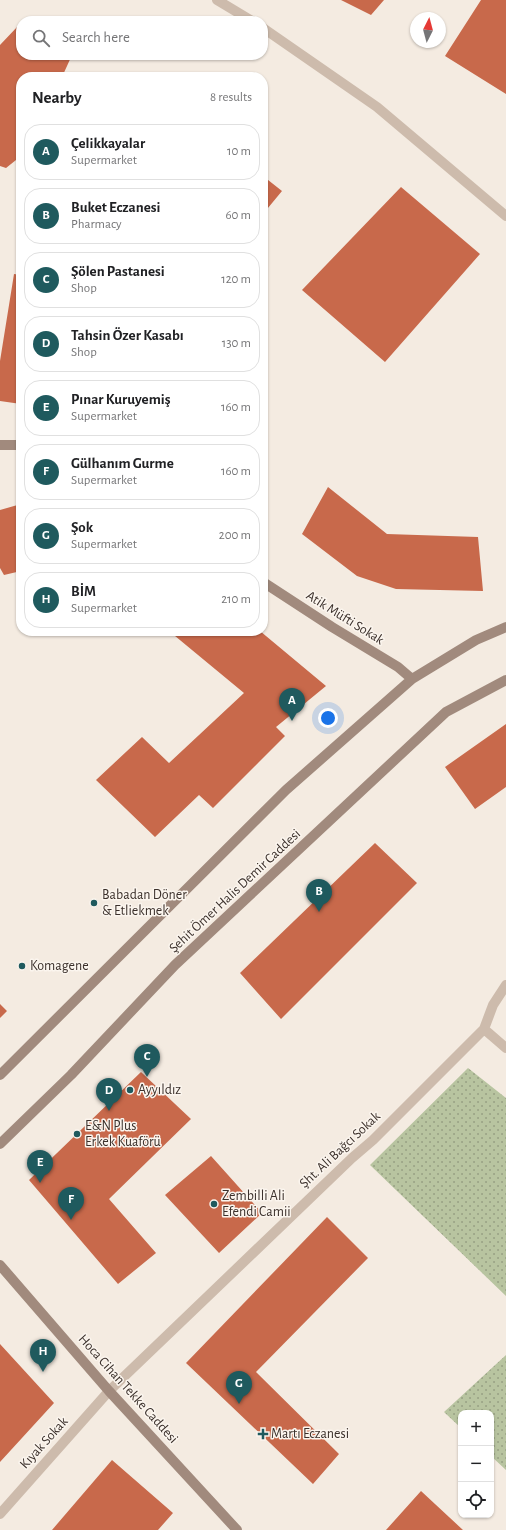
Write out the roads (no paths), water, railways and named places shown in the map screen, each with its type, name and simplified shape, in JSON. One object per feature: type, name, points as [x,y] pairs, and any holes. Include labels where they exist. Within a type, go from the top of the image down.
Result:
[{"type":"main road","points":[[0,445],[16,445]]},
{"type":"main road","name":"Atik Müfti Sokak","points":[[268,585],[332,627],[398,667],[412,679]]},
{"type":"main road","points":[[0,1075],[286,790],[412,679],[476,640],[506,627]]},
{"type":"main road","name":"Şehit Ömer Halis Demir Caddesi","points":[[0,1144],[71,1074],[176,965],[446,712],[506,680]]},
{"type":"main road","name":"Hoca Cihan Tekke Caddesi","points":[[0,1265],[109,1391],[237,1530]]},
{"type":"street","points":[[216,0],[243,16]]},
{"type":"street","points":[[268,31],[377,107],[506,216]]},
{"type":"street","name":"Şht. Ali Bağcı Sokak","points":[[109,1391],[221,1282],[373,1140],[484,1029],[493,1005],[506,984]]},
{"type":"street","points":[[484,1029],[506,1048]]},
{"type":"street","name":"Kıyak Sokak","points":[[0,1514],[109,1391]]},
{"type":"place","name":"Çelikkayalar","points":[[292,721]]},
{"type":"place","name":"Babadan Döner & Etliekmek","points":[[94,903]]},
{"type":"place","name":"Buket Eczanesi","points":[[319,912]]},
{"type":"place","name":"Komagene","points":[[22,966]]},
{"type":"place","name":"Şölen Pastanesi","points":[[147,1077]]},
{"type":"place","name":"Ayyıldız","points":[[130,1090]]},
{"type":"place","name":"Tahsin Özer Kasabı","points":[[109,1111]]},
{"type":"place","name":"E&N Plus Erkek Kuaförü","points":[[77,1134]]},
{"type":"place","name":"Pınar Kuruyemiş","points":[[40,1183]]},
{"type":"place","name":"Zembilli Ali Efendi Camii","points":[[214,1204]]},
{"type":"place","name":"Gülhanım Gurme","points":[[71,1220]]},
{"type":"place","name":"BİM","points":[[43,1372]]},
{"type":"place","name":"Şok","points":[[239,1404]]},
{"type":"place","name":"Martı Eczanesi","points":[[263,1434]]}]
